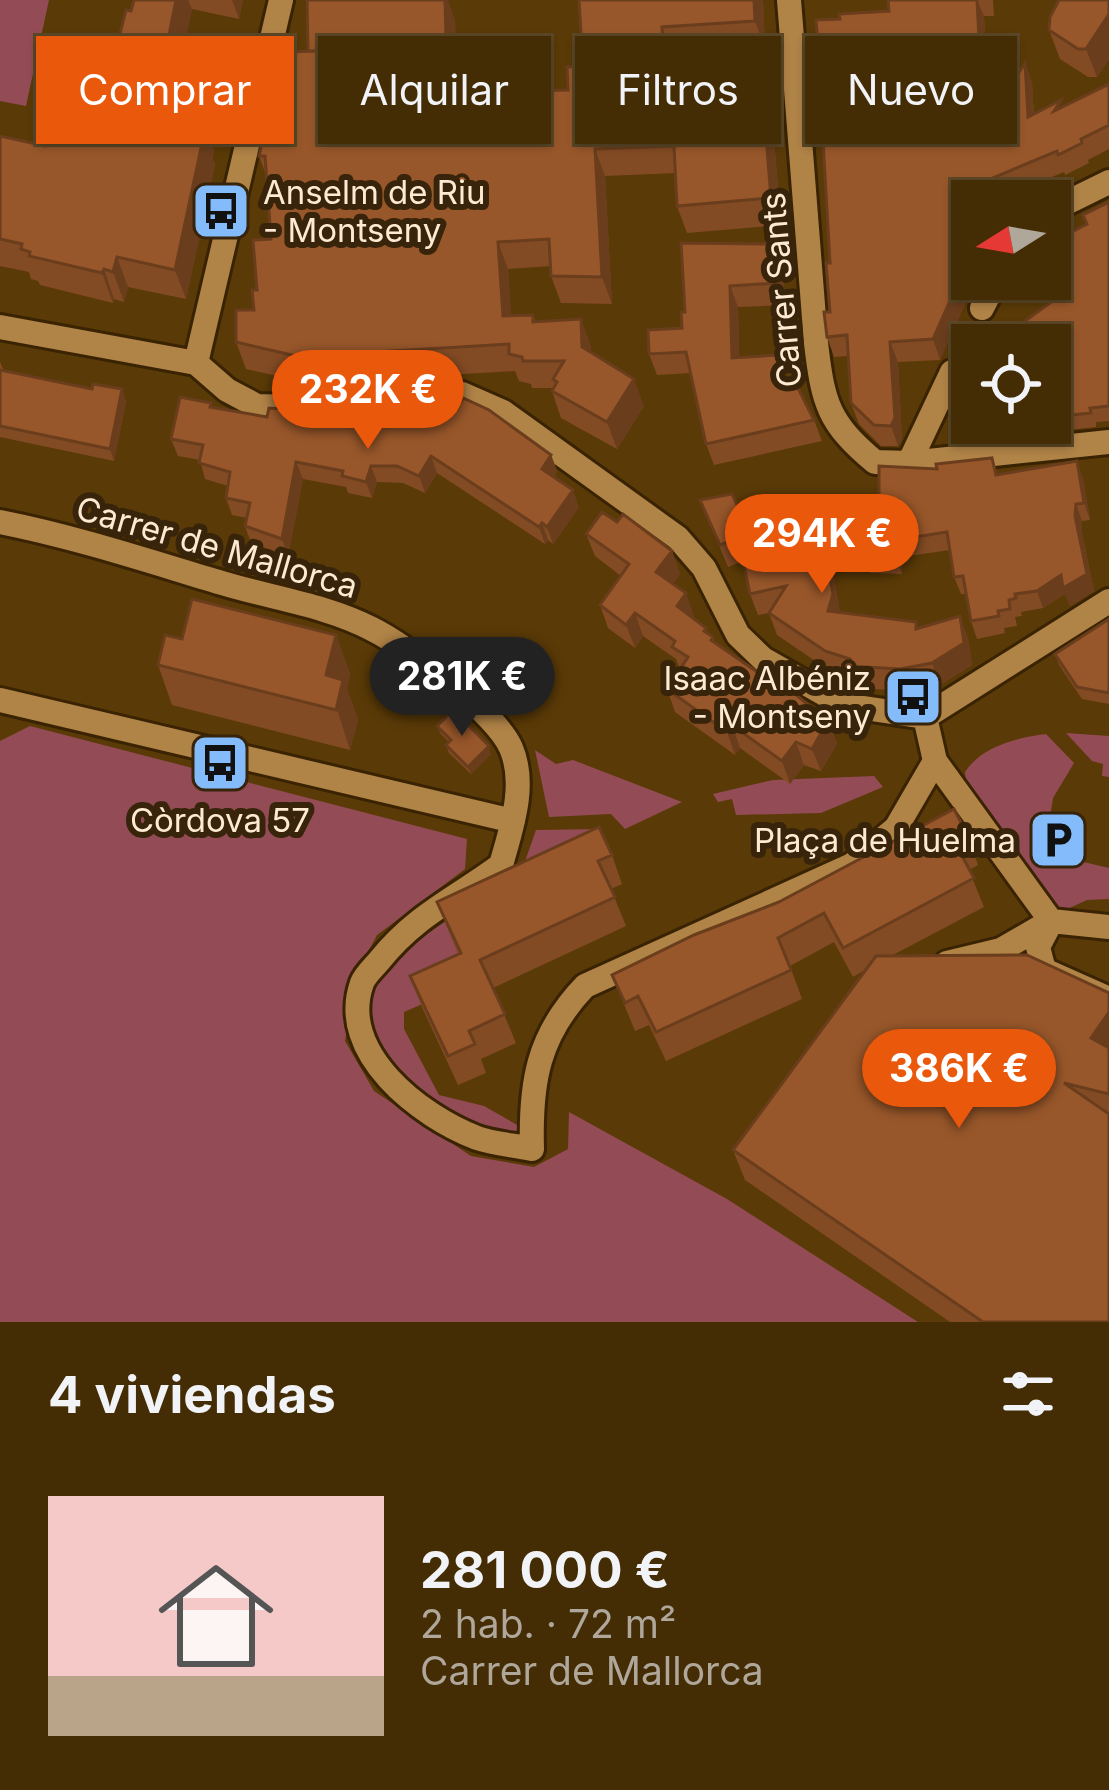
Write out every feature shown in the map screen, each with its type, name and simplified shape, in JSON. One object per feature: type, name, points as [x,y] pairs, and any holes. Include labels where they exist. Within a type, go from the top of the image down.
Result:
[{"type":"street","points":[[196,363],[281,0]]},
{"type":"street","name":"Carrer Sants","points":[[789,0],[816,343],[825,405],[846,438],[875,462],[909,463],[1109,442]]},
{"type":"street","points":[[1071,201],[1109,182]]},
{"type":"street","points":[[982,308],[986,300]]},
{"type":"street","points":[[0,327],[196,363],[227,390],[257,406],[329,408],[415,395],[462,394],[503,412],[678,538],[704,568],[738,635],[764,659],[844,705],[925,717],[1109,601]]},
{"type":"street","points":[[909,463],[951,374]]},
{"type":"street","name":"Carrer de Mallorca","points":[[0,522],[143,557],[372,628],[455,688],[510,745],[518,770],[513,821]]},
{"type":"street","points":[[0,700],[513,821],[502,865],[418,919],[363,981],[356,1023],[372,1056],[421,1110],[479,1139],[532,1149],[531,1101],[542,1050],[559,1012],[585,986],[852,865],[896,828],[935,761]]},
{"type":"street","points":[[925,717],[935,761],[1051,921]]},
{"type":"street","points":[[1051,921],[1038,946],[1044,970],[1109,999]]},
{"type":"street","points":[[914,971],[1001,950],[1051,921],[1109,927]]},
{"type":"shaded area","points":[[0,0],[49,0],[41,36],[36,36],[26,106],[0,101]]},
{"type":"shaded area","points":[[30,726],[467,839],[465,869],[377,935],[356,975],[345,1041],[374,1091],[471,1156],[534,1167],[568,1149],[569,1112],[727,1199],[918,1322],[0,1322],[0,741]]},
{"type":"shaded area","points":[[1066,733],[1109,736],[1109,777],[1102,776],[1103,764],[1092,761]]},
{"type":"shaded area","points":[[1046,734],[1074,763],[1053,798],[1050,817],[1058,856],[1109,868],[1109,899],[1087,900],[1065,910],[1056,907],[966,782],[965,772],[990,750]]},
{"type":"shaded area","points":[[535,750],[556,764],[573,760],[682,802],[625,829],[611,814],[549,817]]},
{"type":"shaded area","points":[[874,776],[883,787],[821,813],[736,815],[732,799],[718,802],[713,794],[773,780]]},
{"type":"shaded area","points":[[602,829],[522,870],[536,830]]},
{"type":"shaded area","points":[[446,921],[462,958],[448,993],[404,1012],[404,1029],[439,1095],[484,1106],[519,1126],[513,1138],[457,1121],[402,1078],[374,1044],[365,1022],[372,986],[413,943]]},
{"type":"building","points":[[134,0],[176,0],[169,36],[120,36],[126,10],[131,11]]},
{"type":"building","points":[[307,0],[445,0],[446,36],[318,36],[318,51],[308,51]]},
{"type":"building","points":[[579,0],[754,0],[755,21],[662,27],[662,36],[581,36]]},
{"type":"building","points":[[888,0],[977,0],[979,36],[817,36],[816,20],[840,19],[839,14],[889,11]]},
{"type":"building","points":[[1059,0],[1109,0],[1109,14],[1086,49],[1078,49],[1049,30]]},
{"type":"building","points":[[318,51],[318,144],[551,144],[551,90],[568,90],[567,67],[575,66],[575,144],[767,144],[771,198],[677,206],[674,146],[595,149],[602,277],[551,276],[549,239],[498,242],[503,316],[533,315],[533,322],[581,319],[582,347],[634,379],[607,422],[552,391],[564,361],[523,361],[509,354],[509,344],[342,354],[355,359],[296,364],[296,356],[236,342],[236,310],[254,310],[253,240],[271,239],[265,156],[259,156],[262,144],[294,144],[294,52]]},
{"type":"building","points":[[1025,63],[1028,117],[1061,100],[1054,111],[1109,84],[1109,125],[1081,139],[1082,143],[988,180],[951,180],[951,298],[933,339],[890,342],[895,418],[891,426],[874,425],[851,403],[847,335],[827,337],[824,312],[830,312],[826,263],[830,263],[823,144],[1017,144],[1017,75]]},
{"type":"building","points":[[0,136],[45,146],[202,144],[175,270],[117,257],[113,272],[104,269],[102,273],[29,256],[22,244],[0,239]]},
{"type":"building","points":[[1109,202],[1109,406],[1071,415],[1071,324],[1021,324],[1054,300],[1071,300],[1071,232],[1087,224],[1083,215]]},
{"type":"building","points":[[681,243],[775,244],[777,283],[730,286],[732,358],[778,355],[780,388],[797,386],[814,420],[706,444],[686,352],[649,354],[648,330],[682,328]]},
{"type":"building","points":[[0,370],[92,389],[93,384],[122,389],[110,449],[0,426]]},
{"type":"building","points":[[180,397],[267,417],[269,408],[355,420],[358,403],[385,399],[422,412],[428,397],[457,409],[463,398],[489,410],[551,455],[542,469],[573,490],[547,527],[542,523],[539,527],[431,456],[419,476],[397,466],[371,466],[366,482],[342,476],[343,471],[296,462],[282,539],[245,526],[250,503],[226,498],[230,472],[199,463],[203,445],[171,439]]},
{"type":"building","points":[[992,458],[996,475],[1077,461],[1084,503],[1076,504],[1075,516],[1087,574],[1063,588],[1061,575],[1037,591],[1015,594],[1009,600],[1010,609],[998,611],[999,616],[971,621],[963,576],[954,577],[947,532],[896,540],[895,557],[864,556],[865,526],[879,527],[879,466],[937,469],[936,464]]},
{"type":"building","points":[[732,494],[741,514],[789,505],[792,514],[777,521],[787,543],[801,540],[806,560],[826,556],[833,594],[828,611],[916,622],[916,629],[960,616],[964,643],[932,663],[900,669],[848,666],[850,659],[825,651],[769,613],[786,586],[750,594],[738,537],[720,545],[700,500]]},
{"type":"building","points":[[602,512],[617,522],[623,514],[672,551],[656,572],[686,593],[677,606],[706,628],[711,640],[794,693],[828,721],[812,749],[796,742],[782,761],[732,725],[727,732],[667,689],[688,657],[672,647],[675,641],[635,613],[626,625],[600,605],[629,564],[586,534]]},
{"type":"building","points":[[192,599],[336,635],[326,675],[343,680],[336,710],[158,665],[165,635],[182,639]]},
{"type":"building","points":[[1109,619],[1109,693],[1077,687],[1055,654]]},
{"type":"building","points":[[453,710],[489,746],[468,767],[446,745],[451,740],[437,726]]},
{"type":"building","points":[[954,809],[968,836],[955,843],[974,878],[843,948],[824,913],[778,938],[791,970],[656,1032],[638,996],[625,1003],[612,975],[694,935],[779,902]]},
{"type":"building","points":[[599,827],[612,855],[598,861],[615,897],[480,960],[505,1014],[469,1031],[475,1044],[448,1056],[410,976],[461,953],[437,902]]},
{"type":"building","points":[[1027,955],[1109,993],[1109,1012],[1091,1038],[1109,1048],[1109,1094],[1064,1083],[1109,1114],[1109,1322],[983,1322],[733,1150],[876,956]]},
{"type":"place","name":"Anselm de Riu - Montseny","points":[[221,211]]},
{"type":"place","name":"Isaac Albéniz - Montseny","points":[[913,697]]},
{"type":"place","name":"Còrdova 57","points":[[220,763]]},
{"type":"place","name":"Plaça de Huelma","points":[[1058,840]]}]
